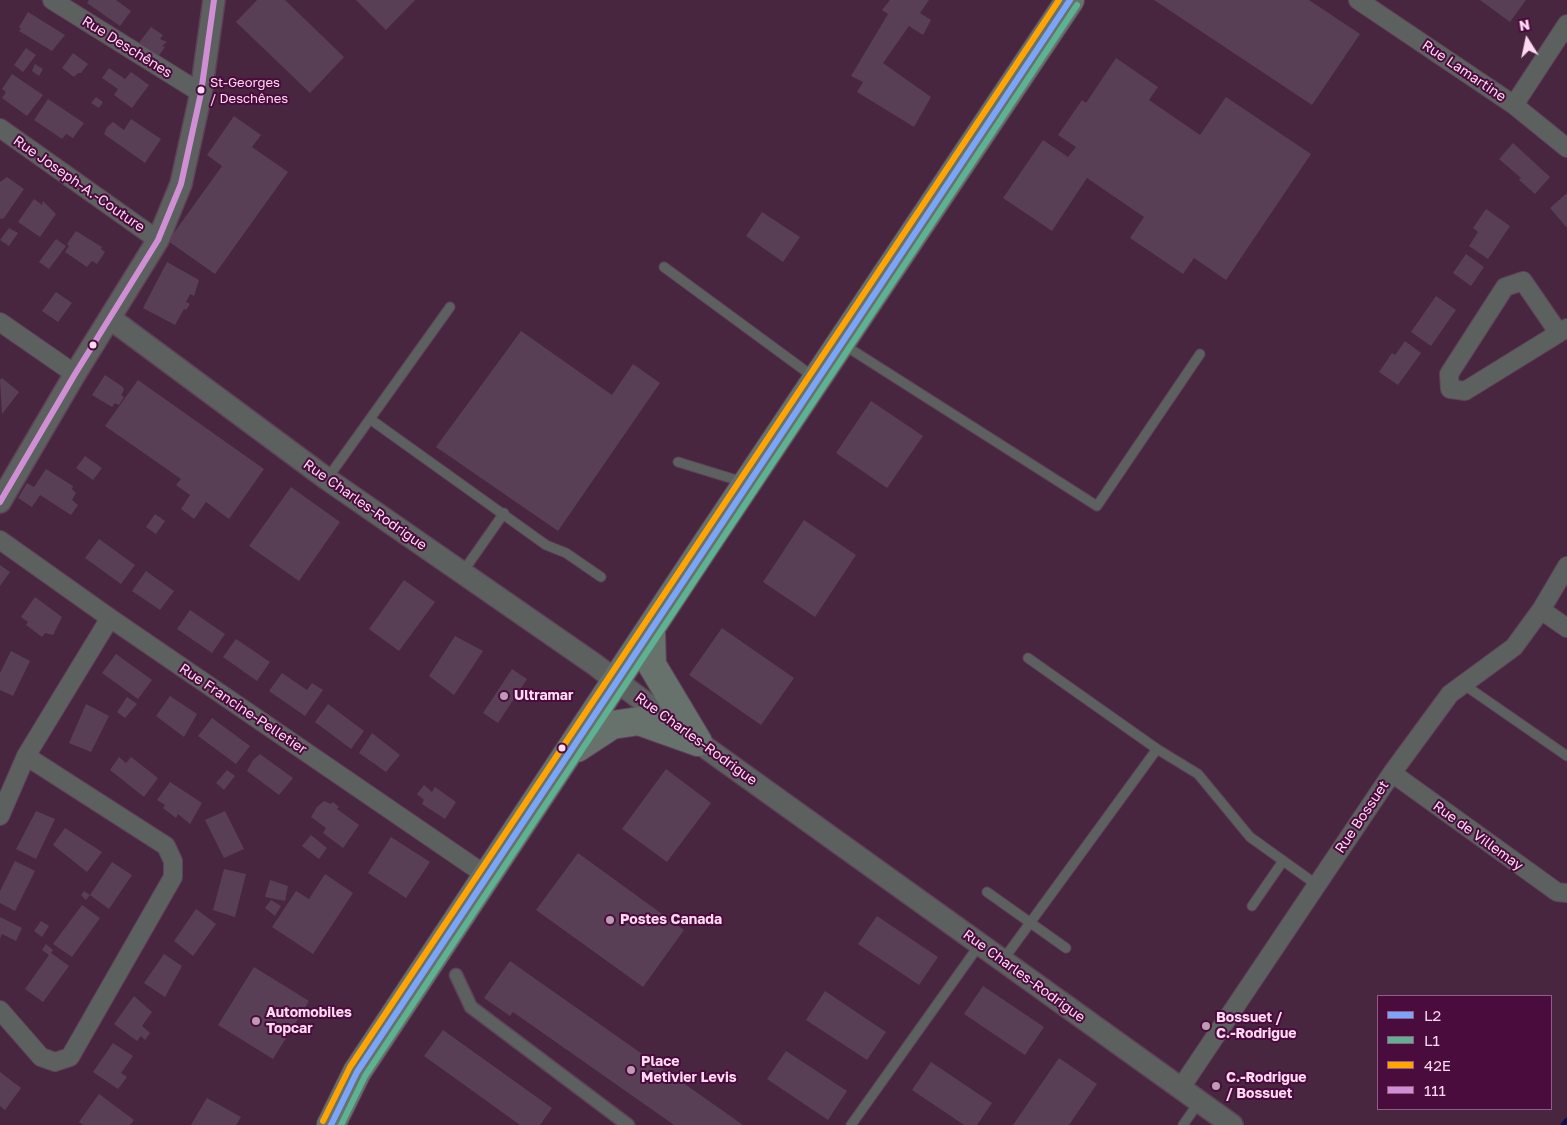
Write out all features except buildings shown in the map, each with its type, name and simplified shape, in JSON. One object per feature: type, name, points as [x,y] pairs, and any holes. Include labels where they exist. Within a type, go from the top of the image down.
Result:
[{"type":"main road","points":[[331,1125],[358,1072],[1070,0]]},
{"type":"main road","points":[[651,630],[652,665],[698,742]]},
{"type":"main road","points":[[568,754],[612,725],[639,721],[698,742]]},
{"type":"street","name":"Rue Deschênes","points":[[52,0],[201,93]]},
{"type":"street","points":[[0,502],[75,374],[111,319],[158,240],[181,184],[201,93],[214,0]]},
{"type":"street","name":"Rue Lamartine","points":[[1358,0],[1514,105],[1567,148]]},
{"type":"street","points":[[1514,105],[1567,24]]},
{"type":"street","name":"Rue Joseph-A.-Couture","points":[[0,128],[158,240]]},
{"type":"street","points":[[1523,281],[1563,330],[1465,391],[1450,389],[1449,374],[1505,287],[1523,281]]},
{"type":"street","name":"Rue Charles-Rodrigue","points":[[111,319],[327,479],[617,681],[698,742],[1232,1125]]},
{"type":"street","points":[[0,322],[75,374]]},
{"type":"street","name":"Rue Francine-Pelletier","points":[[0,540],[110,618],[487,876]]},
{"type":"street","name":"Rue Bossuet","points":[[1180,1089],[1392,773],[1450,694],[1514,646],[1541,610],[1567,566]]},
{"type":"street","points":[[1541,610],[1567,628]]},
{"type":"street","points":[[0,816],[26,756],[110,618]]},
{"type":"street","points":[[0,1010],[41,1056],[55,1062],[70,1057],[173,877],[173,862],[166,846],[26,756]]},
{"type":"street","name":"Rue de Villemay","points":[[1392,773],[1557,892],[1567,893]]},
{"type":"street","points":[[456,975],[471,1007],[628,1125]]},
{"type":"lane","points":[[664,267],[817,380]]},
{"type":"lane","points":[[327,479],[450,307]]},
{"type":"lane","points":[[841,344],[1098,506],[1200,354]]},
{"type":"lane","points":[[370,418],[546,545],[566,553],[601,577]]},
{"type":"lane","points":[[678,462],[748,484]]},
{"type":"lane","points":[[462,574],[504,514]]},
{"type":"lane","points":[[1028,658],[1157,749],[1198,774],[1250,837],[1317,885]]},
{"type":"lane","points":[[1463,684],[1567,756]]},
{"type":"lane","points":[[1003,960],[1157,749]]},
{"type":"lane","points":[[1252,906],[1283,861]]},
{"type":"lane","points":[[987,892],[1066,948]]},
{"type":"lane","points":[[851,1125],[981,944]]},
{"type":"lane","points":[[1183,1125],[1199,1102]]},
{"type":"waterway","points":[[1563,1125],[1567,1120]]},
{"type":"transit line","name":"111","points":[[0,502],[75,374],[158,240],[181,184],[201,93],[214,0]]},
{"type":"transit line","name":"42E","points":[[323,1121],[350,1067],[1059,0]]},
{"type":"transit line","name":"L2","points":[[331,1125],[357,1072],[1070,0]]},
{"type":"transit line","name":"L1","points":[[341,1125],[365,1076],[1077,5]]},
{"type":"place","name":"St-Georges / Deschênes","points":[[201,90]]},
{"type":"place","name":"Ultramar","points":[[504,696]]},
{"type":"place","name":"Postes Canada","points":[[610,920]]},
{"type":"place","name":"Automobiles Topcar","points":[[256,1021]]},
{"type":"place","name":"Bossuet / C.-Rodrigue","points":[[1206,1026]]},
{"type":"place","name":"Place Metivier Levis","points":[[631,1070]]},
{"type":"place","name":"C.-Rodrigue / Bossuet","points":[[1216,1086]]}]
